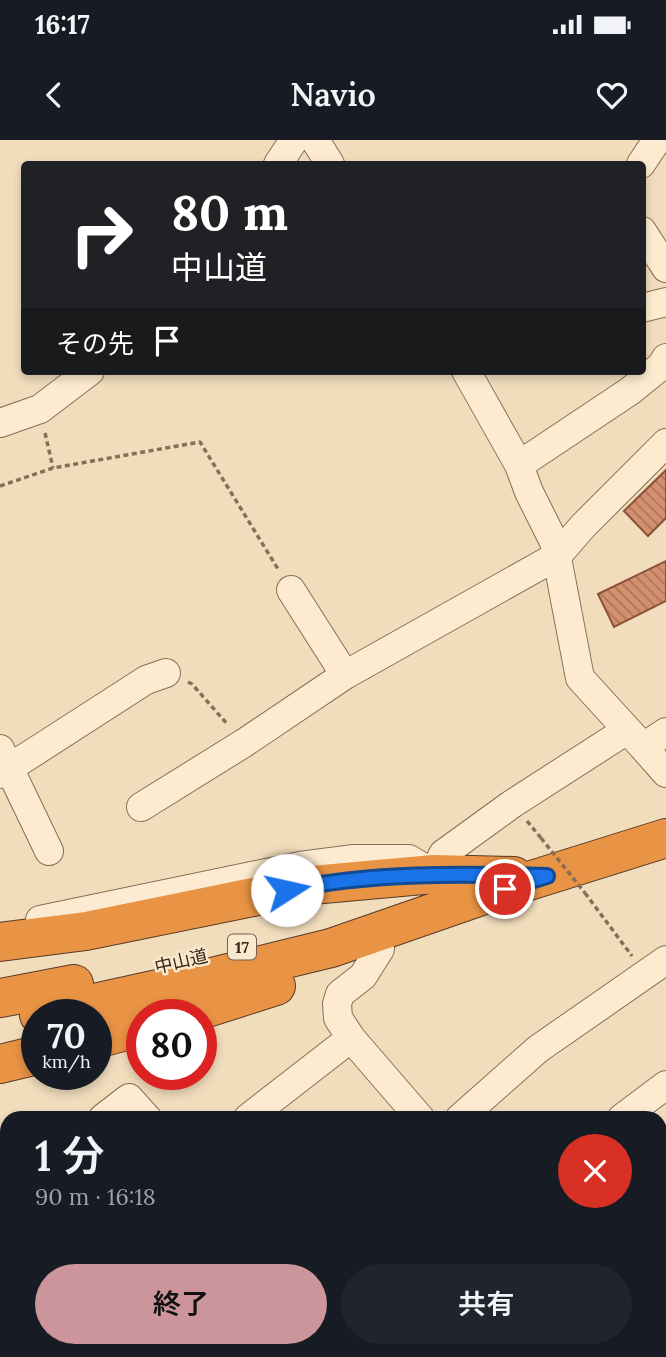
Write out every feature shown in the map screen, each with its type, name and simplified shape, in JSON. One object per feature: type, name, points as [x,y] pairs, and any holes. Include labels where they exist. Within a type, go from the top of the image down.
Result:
[{"type":"highway","name":"中山道","points":[[111,999],[331,948],[484,895],[666,838]]},
{"type":"highway","points":[[0,942],[86,931],[312,885],[434,874],[547,876]]},
{"type":"highway","name":"17","points":[[217,1004],[380,949],[547,876]]},
{"type":"highway","name":"中山道","points":[[0,998],[134,972],[397,910],[484,895]]},
{"type":"highway","name":"中山道","points":[[0,1022],[21,1018]]},
{"type":"highway","points":[[0,1064],[21,1059]]},
{"type":"street","points":[[280,161],[294,140]]},
{"type":"street","points":[[315,140],[328,161]]},
{"type":"street","points":[[643,161],[657,140]]},
{"type":"street","points":[[646,238],[666,268]]},
{"type":"street","points":[[646,307],[666,302]]},
{"type":"street","points":[[519,466],[630,391],[661,366],[666,358]]},
{"type":"street","points":[[0,423],[40,409],[85,375]]},
{"type":"street","points":[[468,375],[519,466],[554,542],[580,678],[645,736],[666,773]]},
{"type":"street","points":[[141,807],[244,743],[345,675],[557,556],[583,526],[666,443]]},
{"type":"street","points":[[291,590],[345,675]]},
{"type":"street","points":[[49,851],[3,764],[146,680],[166,673]]},
{"type":"street","points":[[0,927],[300,866],[354,859],[409,859],[434,874],[443,854],[512,804],[645,736]]},
{"type":"street","points":[[380,949],[363,976],[340,994],[337,1004],[338,1018],[351,1038],[414,1111]]},
{"type":"street","points":[[468,1111],[538,1049],[656,967]]},
{"type":"street","points":[[257,1111],[351,1038]]},
{"type":"street","points":[[631,1111],[666,1085]]},
{"type":"street","points":[[112,1111],[129,1097],[141,1111]]},
{"type":"path","points":[[40,409],[53,468]]},
{"type":"path","points":[[0,486],[53,468],[200,442],[291,590]]},
{"type":"path","points":[[166,673],[192,684],[244,743]]},
{"type":"path","points":[[541,838],[585,893],[656,967]]},
{"type":"building","points":[[666,470],[666,518],[648,536],[624,511]]},
{"type":"building","points":[[666,561],[666,601],[614,627],[598,594]]},
{"type":"route","points":[[287,890],[360,879],[434,874],[547,876],[505,889]]}]
